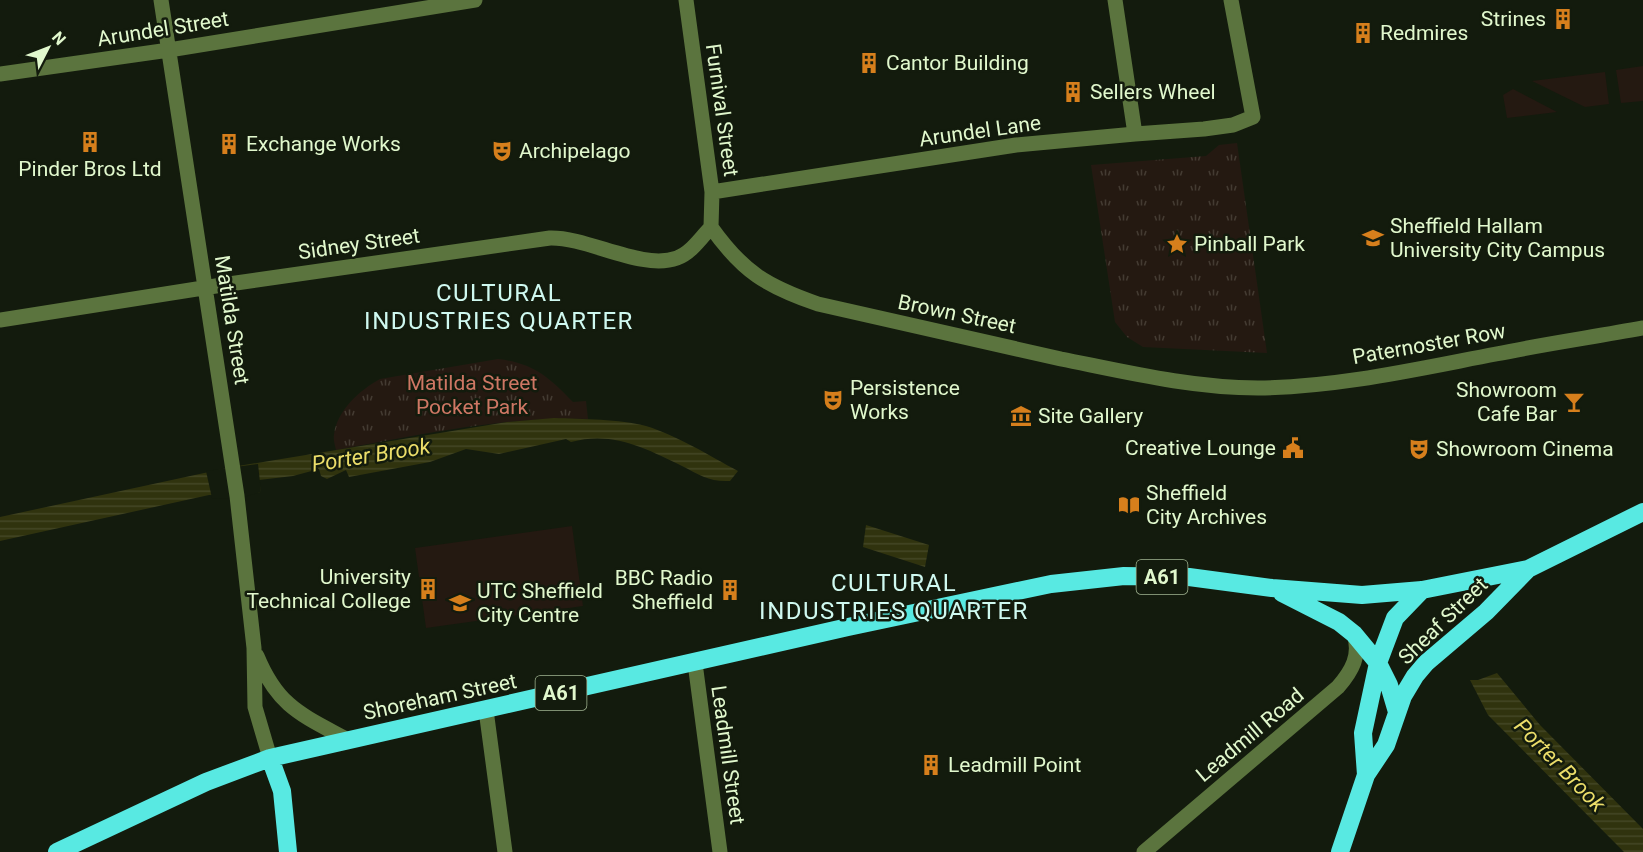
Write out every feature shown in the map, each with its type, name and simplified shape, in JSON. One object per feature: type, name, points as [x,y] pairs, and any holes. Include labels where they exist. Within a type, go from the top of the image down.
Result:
[{"type":"highway","name":"Sheaf Street","points":[[1422,590],[1528,568],[1643,512]]},
{"type":"highway","name":"Sheaf Street","points":[[1397,712],[1409,686],[1426,663],[1486,612],[1528,568]]},
{"type":"highway","name":"Shoreham Street","points":[[65,850],[206,782],[270,758],[848,627],[1051,584],[1134,576],[1189,577],[1272,588],[1362,595],[1422,590]]},
{"type":"highway","name":"Shoreham Street","points":[[1272,588],[1340,622],[1354,634],[1378,663]]},
{"type":"highway","name":"A61","points":[[1366,775],[1363,733],[1378,663],[1395,618],[1422,590]]},
{"type":"highway","name":"A61","points":[[1340,852],[1366,775],[1386,745],[1397,712],[1394,696],[1378,663]]},
{"type":"highway","name":"Matilda Street","points":[[270,758],[282,791],[288,852]]},
{"type":"street","name":"Matilda Street","points":[[161,0],[237,501],[254,648],[255,707],[270,758]]},
{"type":"street","name":"Arundel Street","points":[[0,74],[169,50],[475,0]]},
{"type":"street","name":"Furnival Street","points":[[686,0],[712,192],[711,227]]},
{"type":"street","points":[[1115,0],[1135,134]]},
{"type":"street","name":"Arundel Lane","points":[[712,192],[1016,145],[1233,125],[1253,117],[1232,0]]},
{"type":"street","name":"Sidney Street","points":[[0,320],[550,238],[589,244],[634,257],[660,261],[677,258],[689,252],[711,227]]},
{"type":"street","name":"Brown Street","points":[[711,227],[733,256],[752,273],[787,293],[818,304],[1101,367],[1159,378],[1222,386]]},
{"type":"street","name":"Paternoster Row","points":[[1222,386],[1301,386],[1377,377],[1643,328]]},
{"type":"street","name":"Leadmill Road","points":[[1144,852],[1338,687],[1354,663],[1357,649],[1354,634]]},
{"type":"street","name":"Matilda Street","points":[[254,648],[267,679],[279,696],[308,718],[348,740]]},
{"type":"street","name":"Leadmill Street","points":[[695,663],[720,852]]},
{"type":"street","points":[[486,710],[505,852]]},
{"type":"green space","points":[[1643,66],[1643,101],[1621,103],[1616,70]]},
{"type":"green space","points":[[1605,72],[1609,104],[1585,107],[1532,81]]},
{"type":"green space","points":[[1513,89],[1557,112],[1507,118],[1503,95]]},
{"type":"green space","name":"Pinball Park","points":[[1237,143],[1267,353],[1143,347],[1127,337],[1115,322],[1091,165],[1206,156],[1219,145]]},
{"type":"green space","name":"Matilda Street Pocket Park","points":[[498,359],[521,364],[540,373],[573,402],[586,401],[588,419],[525,420],[430,433],[336,450],[334,435],[340,417],[357,395],[380,379]]},
{"type":"green space","points":[[572,526],[583,606],[426,628],[415,548]]},
{"type":"water","name":"Porter Brook","points":[[554,418],[613,421],[646,426],[681,440],[738,471],[730,481],[716,480],[628,443],[601,439],[571,442],[566,439],[499,454],[466,449],[430,462],[349,477],[346,470],[327,479],[321,476],[319,469],[293,476],[259,480],[261,492],[237,496],[209,495],[0,541],[0,517],[232,467],[507,422]]},
{"type":"water","points":[[866,525],[929,545],[925,567],[863,547]]},
{"type":"water","name":"Porter Brook","points":[[1497,673],[1540,725],[1643,829],[1643,852],[1624,852],[1488,715],[1470,680],[1478,680]]},
{"type":"pier","points":[[258,464],[261,492],[237,499],[212,498],[206,471]]},
{"type":"place","name":"Strines","points":[[1563,19]]},
{"type":"place","name":"Redmires","points":[[1363,33]]},
{"type":"place","name":"Cantor Building","points":[[869,63]]},
{"type":"place","name":"Sellers Wheel","points":[[1073,92]]},
{"type":"place","name":"Pinder Bros Ltd","points":[[90,142]]},
{"type":"place","name":"Exchange Works","points":[[229,144]]},
{"type":"place","name":"Archipelago","points":[[502,151]]},
{"type":"place","name":"Sheffield Hallam University City Campus","points":[[1373,238]]},
{"type":"place","name":"Pinball Park","points":[[1177,244]]},
{"type":"place","name":"Persistence Works","points":[[833,400]]},
{"type":"place","name":"Showroom Cafe Bar","points":[[1574,402]]},
{"type":"place","name":"Site Gallery","points":[[1021,416]]},
{"type":"place","name":"Creative Lounge","points":[[1293,448]]},
{"type":"place","name":"Showroom Cinema","points":[[1419,449]]},
{"type":"place","name":"Sheffield City Archives","points":[[1129,505]]},
{"type":"place","name":"University Technical College","points":[[428,589]]},
{"type":"place","name":"BBC Radio Sheffield","points":[[730,590]]},
{"type":"place","name":"UTC Sheffield City Centre","points":[[460,603]]},
{"type":"place","name":"Leadmill Point","points":[[931,765]]},
{"type":"district","name":"CULTURAL INDUSTRIES QUARTER","points":[[499,307]]},
{"type":"district","name":"CULTURAL INDUSTRIES QUARTER","points":[[894,597]]}]
